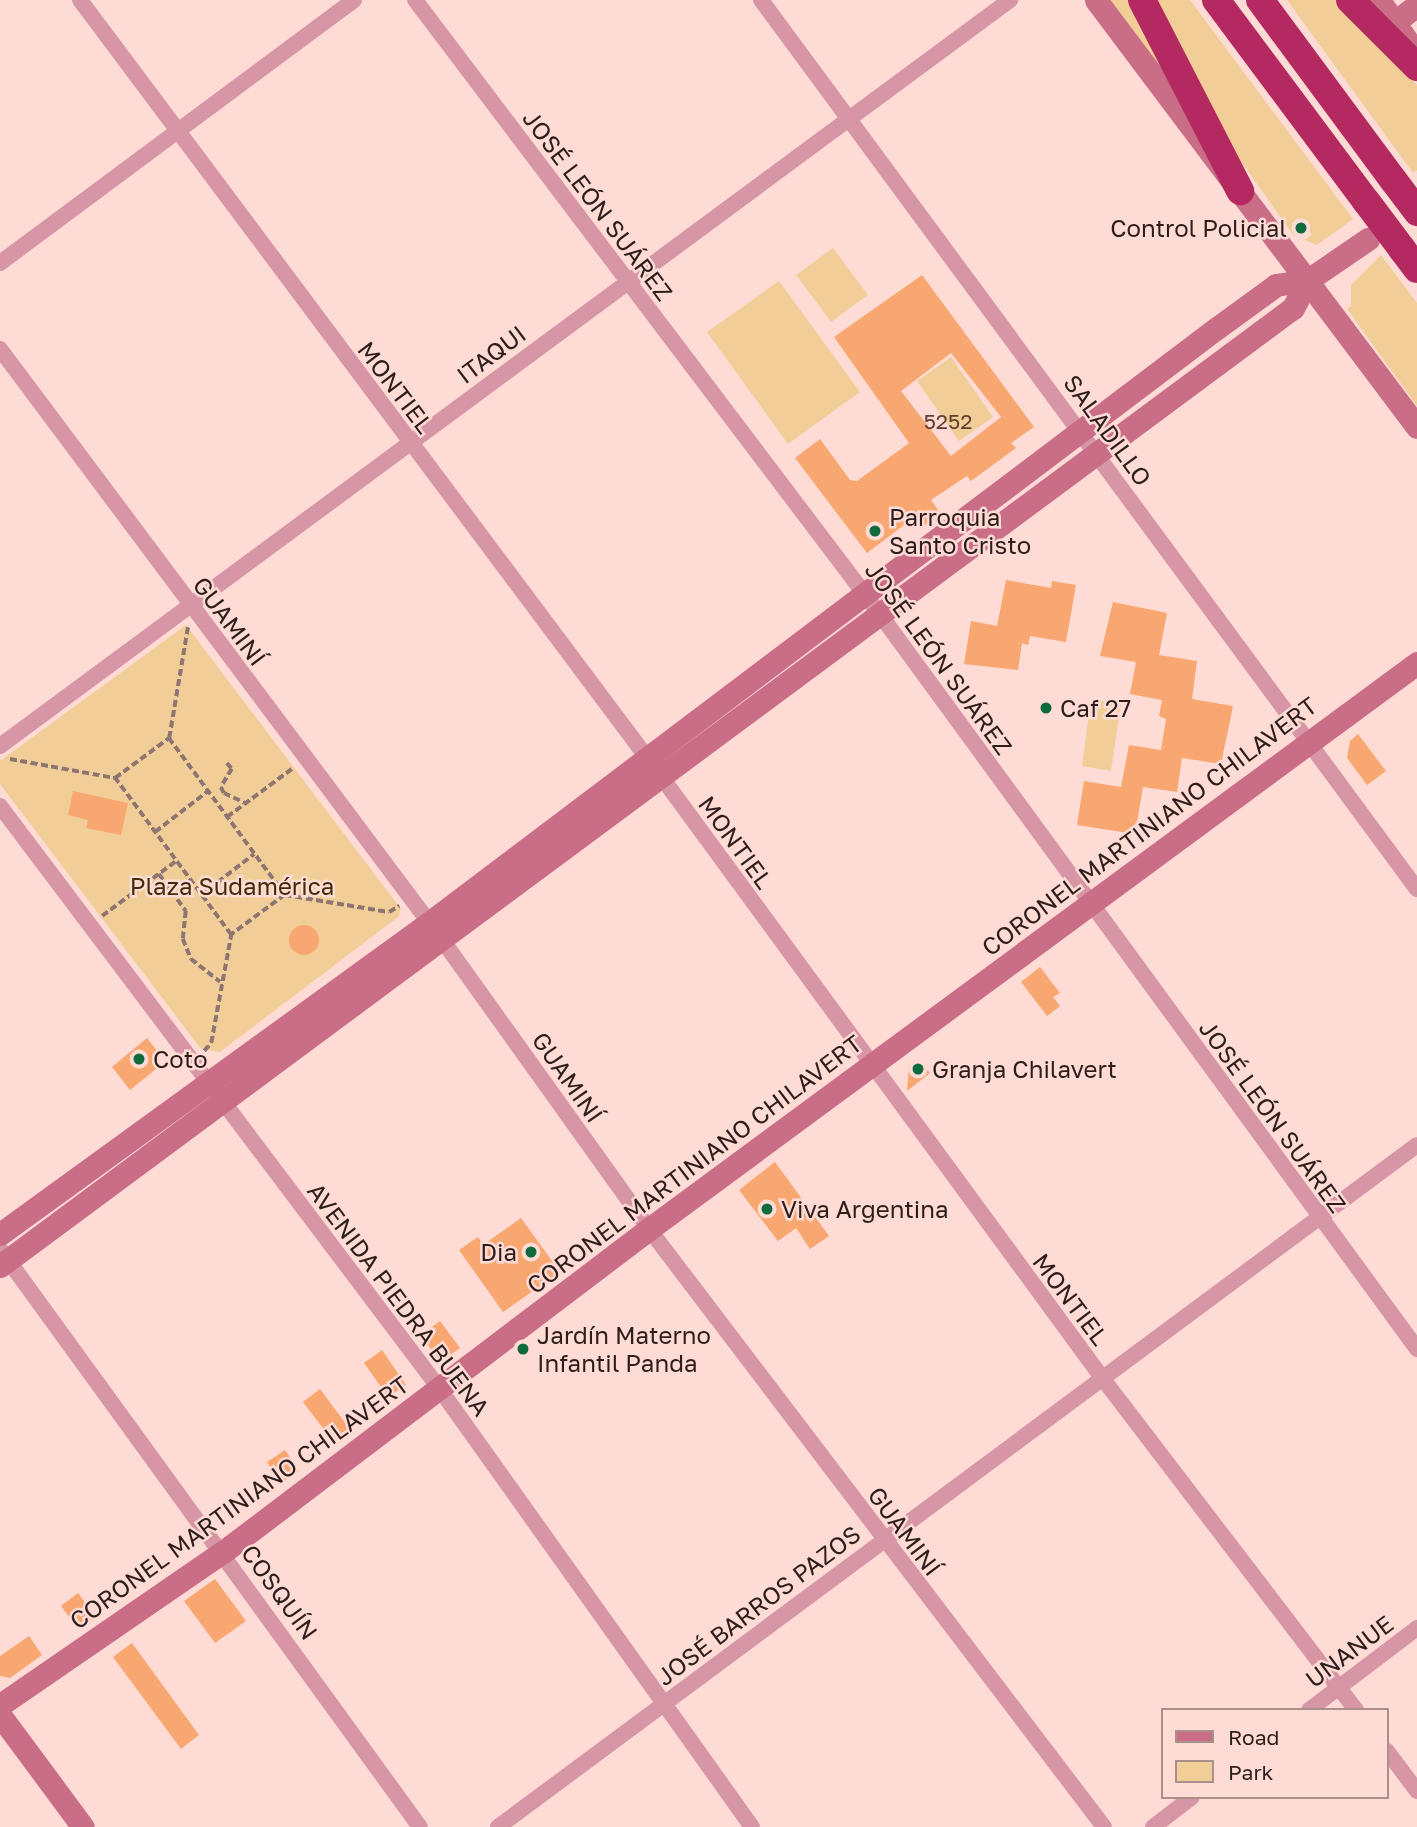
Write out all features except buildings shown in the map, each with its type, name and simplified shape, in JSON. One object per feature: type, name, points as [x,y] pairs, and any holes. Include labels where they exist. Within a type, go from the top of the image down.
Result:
[{"type":"highway","points":[[1142,0],[1240,191]]},
{"type":"highway","points":[[1216,0],[1409,259]]},
{"type":"highway","points":[[1260,0],[1417,212]]},
{"type":"highway","points":[[1350,0],[1417,67]]},
{"type":"main road","points":[[1096,0],[1417,427]]},
{"type":"main road","points":[[1379,0],[1417,55]]},
{"type":"main road","points":[[1396,21],[1417,5]]},
{"type":"main road","points":[[653,766],[879,613],[1098,455],[1293,308],[1308,281],[1368,239]]},
{"type":"main road","points":[[3,1258],[223,1103],[436,932],[653,766],[865,595],[1276,285],[1308,281]]},
{"type":"main road","name":"CORONEL MARTINIANO CHILAVERT","points":[[0,1705],[223,1552],[649,1229],[1306,741],[1417,663]]},
{"type":"main road","points":[[0,1234],[208,1083],[436,932]]},
{"type":"main road","points":[[0,1715],[83,1827]]},
{"type":"street","name":"MONTIEL","points":[[80,0],[653,766],[870,1066],[1103,1379],[1355,1708]]},
{"type":"street","points":[[0,263],[354,0]]},
{"type":"street","name":"JOSÉ LEÓN SUÁREZ","points":[[415,0],[879,613],[1088,904],[1417,1349]]},
{"type":"street","name":"SALADILLO","points":[[761,0],[1417,889]]},
{"type":"street","name":"ITAQUI","points":[[0,746],[191,607],[626,281],[1010,0]]},
{"type":"street","name":"GUAMINÍ","points":[[0,349],[411,898],[649,1229],[1104,1827]]},
{"type":"street","name":"AVENIDA PIEDRA BUENA","points":[[0,806],[439,1388],[752,1827]]},
{"type":"street","name":"JOSÉ BARROS PAZOS","points":[[498,1827],[1417,1145]]},
{"type":"street","name":"COSQUÍN","points":[[3,1258],[223,1552],[420,1827]]},
{"type":"street","name":"UNANUE","points":[[1312,1708],[1417,1628]]},
{"type":"street","points":[[1389,1754],[1417,1791]]},
{"type":"street","points":[[1153,1827],[1189,1799]]},
{"type":"path","points":[[115,778],[169,738],[191,607]]},
{"type":"path","points":[[169,738],[285,895],[389,912],[411,898]]},
{"type":"path","points":[[0,758],[115,778],[231,935]]},
{"type":"path","points":[[227,817],[305,759]]},
{"type":"path","points":[[227,764],[232,769],[221,787],[224,793],[245,803]]},
{"type":"path","points":[[155,832],[208,791]]},
{"type":"path","points":[[201,895],[254,854]]},
{"type":"path","points":[[90,926],[176,861]]},
{"type":"path","points":[[159,874],[186,911],[183,939],[191,959],[220,982]]},
{"type":"path","points":[[194,1063],[211,1043],[220,982],[231,935],[285,895]]},
{"type":"green space","points":[[1109,0],[1130,0],[1192,108]]},
{"type":"green space","points":[[1149,0],[1190,0],[1353,219],[1317,245],[1304,240],[1312,235],[1298,218],[1292,223],[1298,233],[1294,236],[1221,133]]},
{"type":"green space","points":[[1287,0],[1341,0],[1417,85],[1417,170],[1413,173]]},
{"type":"green space","points":[[833,248],[868,295],[831,322],[796,275]]},
{"type":"green space","points":[[1381,255],[1417,303],[1417,406],[1347,309],[1351,306],[1351,285]]},
{"type":"green space","points":[[779,281],[860,392],[788,444],[707,332]]},
{"type":"green space","points":[[951,357],[993,417],[959,441],[917,381]]},
{"type":"green space","name":"Plaza Sudamérica","points":[[186,625],[401,909],[398,917],[220,1052],[201,1049],[0,784],[0,761]]},
{"type":"green space","points":[[1091,699],[1121,704],[1111,771],[1082,766]]},
{"type":"place","name":"Control Policial","points":[[1301,228]]},
{"type":"place","name":"Parroquia Santo Cristo","points":[[875,531]]},
{"type":"place","name":"Caf 27","points":[[1046,708]]},
{"type":"place","name":"Coto","points":[[139,1059]]},
{"type":"place","name":"Granja Chilavert","points":[[918,1069]]},
{"type":"place","name":"Viva Argentina","points":[[767,1209]]},
{"type":"place","name":"Dia","points":[[531,1252]]},
{"type":"place","name":"Jardín Materno Infantil Panda","points":[[523,1349]]}]
